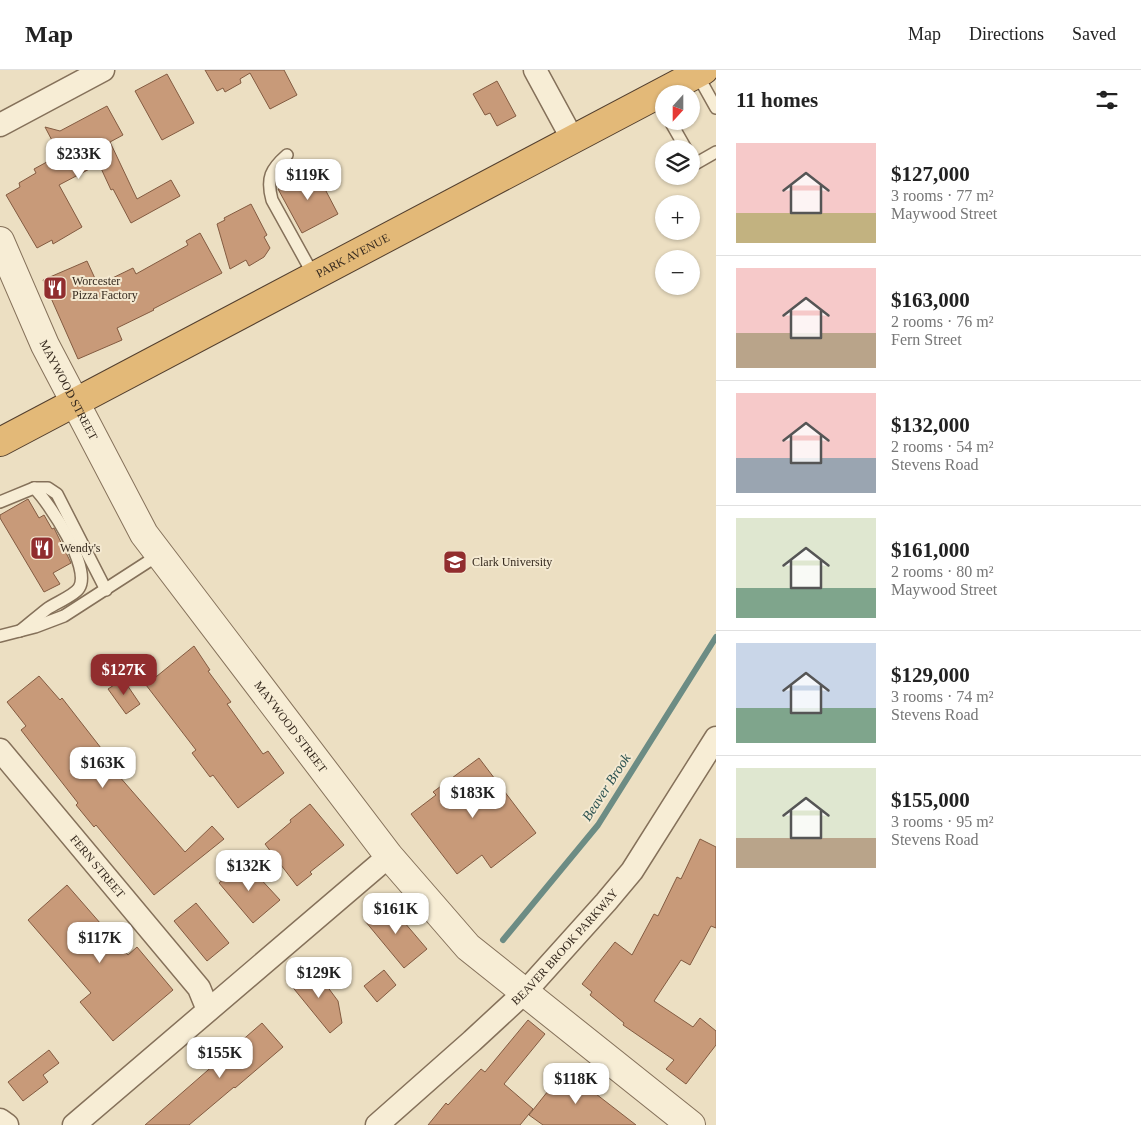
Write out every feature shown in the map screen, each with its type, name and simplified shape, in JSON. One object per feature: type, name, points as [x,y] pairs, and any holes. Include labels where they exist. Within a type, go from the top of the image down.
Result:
[{"type":"highway","name":"PARK AVENUE","points":[[0,442],[573,140],[657,100],[701,72]]},
{"type":"street","points":[[0,126],[103,70]]},
{"type":"street","points":[[535,70],[573,140]]},
{"type":"street","name":"MAYWOOD STREET","points":[[0,241],[45,345],[144,534],[389,856],[468,947],[691,1125]]},
{"type":"street","name":"BEAVER BROOK PARKWAY","points":[[377,1125],[525,992],[632,872],[716,738]]},
{"type":"street","name":"FERN STREET","points":[[0,750],[199,988],[208,1010]]},
{"type":"street","points":[[74,1125],[389,856]]},
{"type":"street","points":[[0,1120],[7,1125]]},
{"type":"lane","points":[[701,72],[716,108]]},
{"type":"lane","points":[[700,161],[716,152]]},
{"type":"lane","points":[[287,155],[277,164],[271,174],[268,186],[272,200],[314,276]]},
{"type":"lane","points":[[0,502],[34,488],[48,488],[57,494],[106,590]]},
{"type":"lane","points":[[20,631],[47,609],[78,590],[81,582],[81,569],[70,542],[42,496],[34,488]]},
{"type":"lane","points":[[0,636],[64,616],[160,554]]},
{"type":"building","points":[[205,70],[284,70],[297,95],[270,109],[250,73],[240,79],[241,83],[225,92],[223,88],[217,91]]},
{"type":"building","points":[[167,74],[194,123],[162,140],[135,91]]},
{"type":"building","points":[[497,81],[516,116],[497,126],[490,113],[485,115],[473,94]]},
{"type":"building","points":[[107,106],[123,135],[110,142],[137,199],[171,180],[180,196],[131,223],[113,189],[111,190],[99,164],[59,185],[82,227],[53,244],[52,240],[37,248],[6,195],[20,187],[19,183],[36,173],[34,169],[56,157],[53,152],[57,150],[45,127],[60,131]]},
{"type":"building","points":[[315,170],[338,214],[302,233],[278,189]]},
{"type":"building","points":[[251,204],[267,235],[264,237],[270,248],[264,257],[249,266],[246,260],[230,269],[217,224],[225,220],[224,218]]},
{"type":"building","points":[[200,233],[222,273],[117,328],[122,340],[78,359],[43,280],[87,261],[98,285],[133,268],[136,274],[188,245],[186,241]]},
{"type":"building","name":"Wendy's","points":[[28,499],[39,518],[44,515],[52,529],[54,528],[71,563],[53,573],[60,584],[44,592],[0,518],[0,515]]},
{"type":"building","points":[[194,646],[210,670],[208,671],[231,702],[227,704],[263,754],[268,751],[284,773],[238,808],[213,775],[210,777],[192,753],[196,750],[146,685]]},
{"type":"building","points":[[39,676],[60,700],[62,698],[108,757],[105,760],[185,852],[212,826],[224,839],[154,895],[96,825],[94,827],[76,805],[78,803],[21,730],[26,726],[7,702]]},
{"type":"building","points":[[123,679],[140,704],[126,714],[108,689]]},
{"type":"building","points":[[479,758],[536,833],[491,868],[482,855],[457,874],[411,814],[436,795],[433,792]]},
{"type":"building","points":[[310,804],[344,845],[310,872],[312,874],[297,886],[265,844]]},
{"type":"building","points":[[700,839],[716,847],[716,928],[711,926],[690,965],[681,960],[654,1001],[693,1027],[700,1018],[716,1031],[716,1045],[686,1084],[666,1069],[674,1060],[623,1025],[624,1023],[590,995],[592,992],[582,984],[615,942],[632,955],[654,914],[658,916],[677,877],[681,879]]},
{"type":"building","points":[[244,861],[280,900],[253,923],[219,883]]},
{"type":"building","points":[[67,885],[128,955],[137,947],[173,990],[113,1041],[80,1002],[91,993],[28,920]]},
{"type":"building","points":[[387,902],[427,949],[404,968],[365,921]]},
{"type":"building","points":[[196,903],[229,943],[207,961],[174,921]]},
{"type":"building","points":[[312,966],[338,1001],[342,1023],[330,1033],[290,984]]},
{"type":"building","points":[[384,970],[396,985],[377,1002],[364,986]]},
{"type":"building","points":[[528,1020],[545,1034],[504,1084],[533,1109],[520,1125],[428,1125],[446,1103],[448,1105],[481,1069],[485,1072]]},
{"type":"building","points":[[262,1023],[283,1047],[189,1125],[145,1125]]},
{"type":"building","points":[[49,1050],[59,1063],[43,1075],[48,1082],[23,1101],[8,1082]]},
{"type":"building","points":[[567,1067],[589,1085],[587,1087],[636,1125],[543,1125],[529,1115]]},
{"type":"waterway","name":"Beaver Brook","points":[[503,940],[598,825],[716,637]]},
{"type":"place","name":"Worcester Pizza Factory","points":[[55,288]]},
{"type":"place","name":"Wendy's","points":[[42,548]]},
{"type":"place","name":"Clark University","points":[[455,562]]}]
